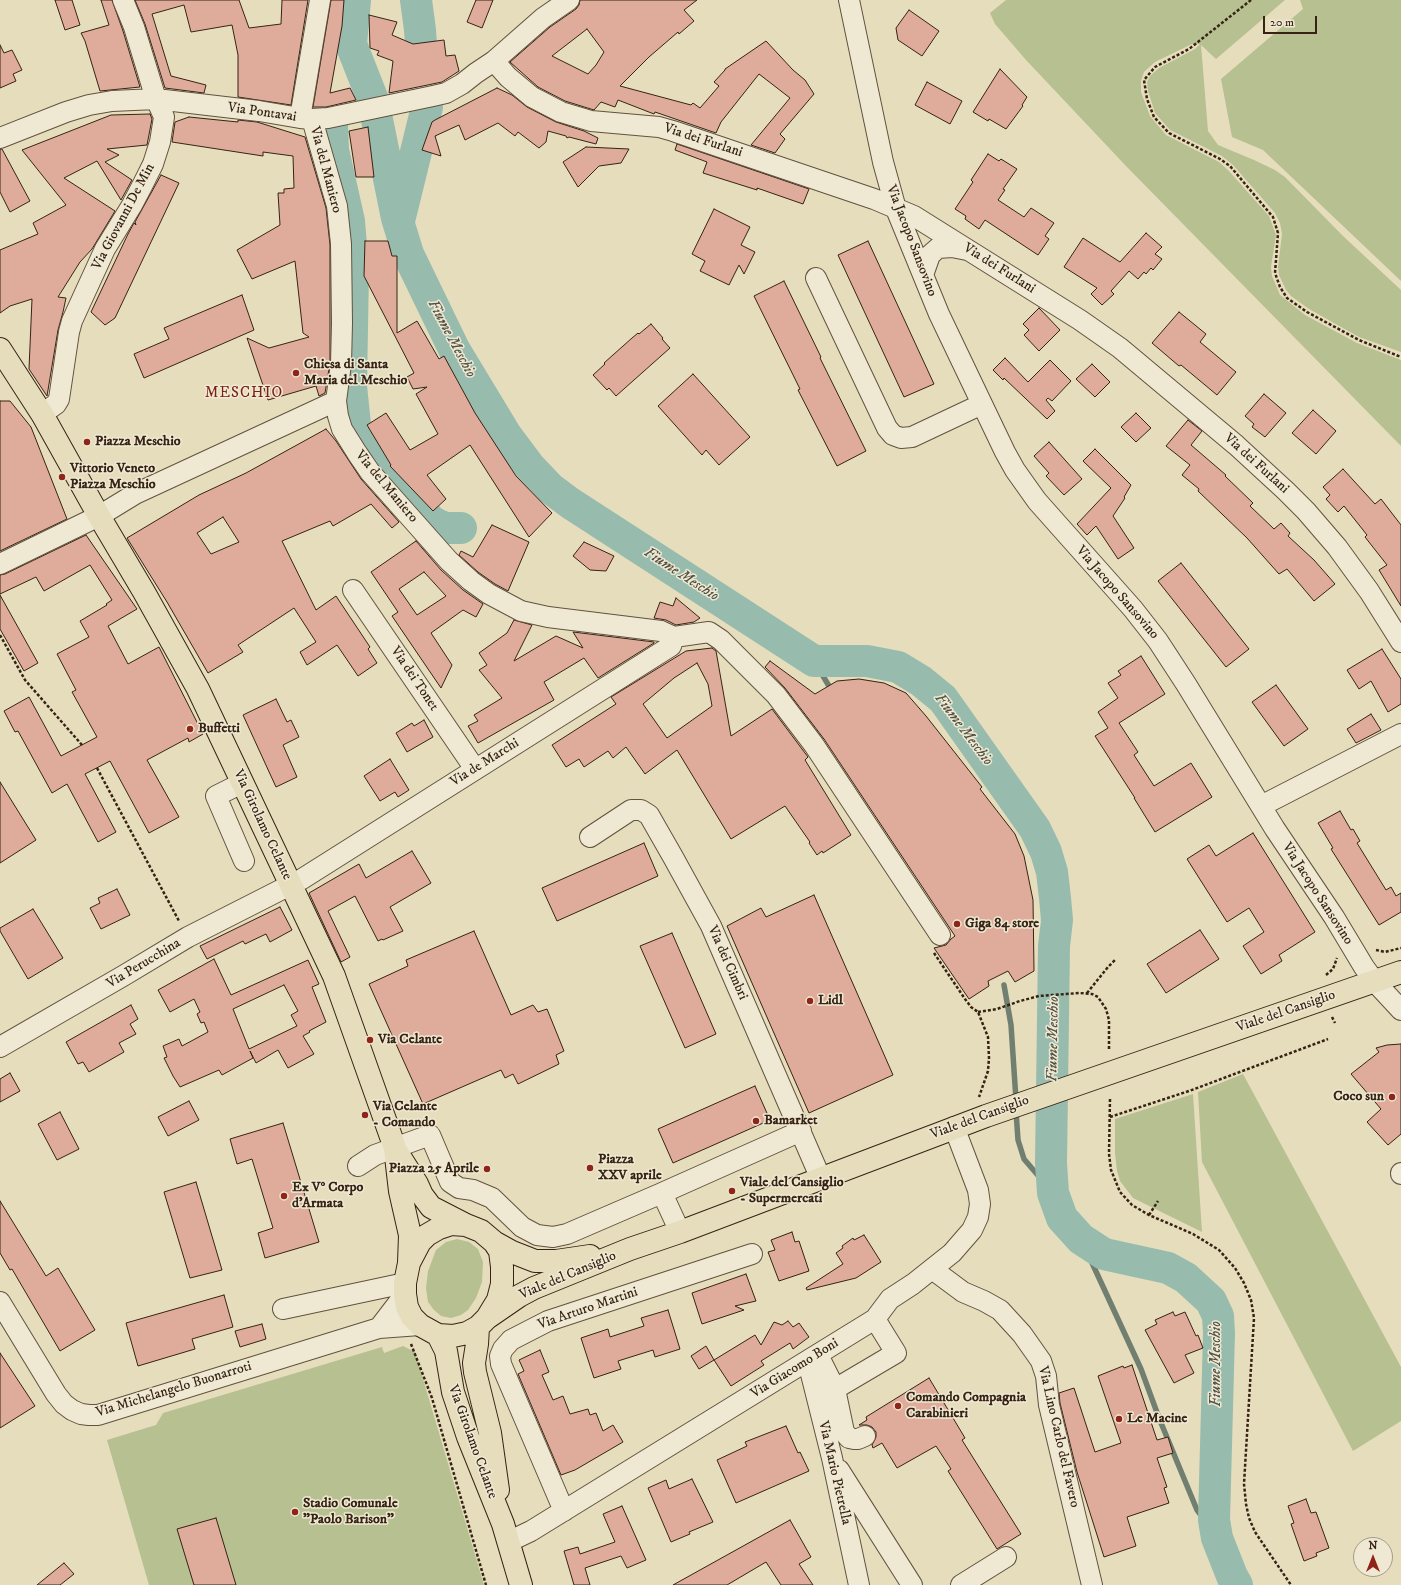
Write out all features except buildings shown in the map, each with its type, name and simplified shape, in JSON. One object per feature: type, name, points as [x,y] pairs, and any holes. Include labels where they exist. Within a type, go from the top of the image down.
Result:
[{"type":"main road","name":"Via Girolamo Celante","points":[[0,349],[42,414],[198,689],[334,976],[394,1148],[400,1191],[410,1234],[406,1280]]},
{"type":"main road","name":"Viale del Cansiglio","points":[[482,1322],[519,1296],[534,1288],[630,1249],[680,1232],[821,1179],[954,1127],[989,1106],[1079,1083],[1401,972]]},
{"type":"main road","name":"Via Girolamo Celante","points":[[394,1148],[431,1207],[466,1225]]},
{"type":"main road","points":[[451,1224],[466,1225],[481,1231],[494,1242],[500,1251],[502,1284],[498,1300],[482,1322],[467,1333],[454,1336],[421,1333],[407,1306],[406,1280],[420,1242],[438,1228],[451,1224]]},
{"type":"main road","name":"Viale del Cansiglio","points":[[494,1242],[535,1261],[568,1260],[630,1249]]},
{"type":"main road","name":"Via Girolamo Celante","points":[[482,1322],[474,1363],[475,1372],[490,1433],[506,1533]]},
{"type":"main road","name":"Via Girolamo Celante","points":[[421,1333],[446,1351],[452,1387],[468,1437],[506,1533],[521,1585]]},
{"type":"street","name":"Via Giovanni De Min","points":[[42,414],[56,404],[59,399],[69,332],[106,249],[132,205],[153,164],[160,142],[164,117],[156,99],[134,27],[123,0]]},
{"type":"street","points":[[320,0],[338,114]]},
{"type":"street","name":"Via Pontavai","points":[[0,138],[66,112],[89,105],[112,101],[156,99],[260,111],[338,114],[446,93],[462,84],[494,61],[543,18],[569,0]]},
{"type":"street","name":"Via Jacopo Sansovino","points":[[849,0],[883,162],[896,208],[939,314],[1005,452],[1022,480],[1049,516],[1133,609],[1158,641],[1261,806],[1334,917],[1364,967],[1375,982],[1401,1010]]},
{"type":"street","name":"Via dei Furlani","points":[[494,61],[508,77],[532,97],[567,114],[592,121],[652,126],[673,130],[874,199],[896,208],[914,216],[1080,320],[1120,348],[1263,469],[1306,511],[1337,547],[1369,591],[1401,642]]},
{"type":"street","name":"Via del Maniero","points":[[338,114],[337,206],[341,244],[342,323],[341,364],[336,400],[338,416],[342,429],[357,454],[370,472],[449,561],[471,581],[489,594],[521,611],[548,617],[661,631],[674,637]]},
{"type":"street","points":[[924,275],[930,255],[938,248],[952,247],[969,250]]},
{"type":"street","points":[[816,278],[886,428],[893,435],[901,438],[912,436],[982,404]]},
{"type":"street","points":[[0,564],[99,516],[135,494],[336,400]]},
{"type":"street","name":"Via dei Tonet","points":[[354,590],[475,769]]},
{"type":"street","points":[[674,637],[709,632],[721,640],[776,695],[814,745],[940,935]]},
{"type":"street","name":"Via de Marchi","points":[[290,884],[302,879],[671,646],[674,637]]},
{"type":"street","points":[[1261,806],[1401,734]]},
{"type":"street","points":[[242,783],[216,796],[244,861]]},
{"type":"street","name":"Via dei Cimbri","points":[[590,837],[631,810],[641,810],[649,815],[711,926],[802,1131],[821,1179]]},
{"type":"street","name":"Via Perucchina","points":[[0,1047],[188,937],[290,884]]},
{"type":"street","name":"Via Giacomo Boni","points":[[506,1533],[531,1531],[875,1319],[890,1299],[932,1269],[960,1245],[972,1230],[978,1217],[980,1204],[978,1190],[954,1127]]},
{"type":"street","points":[[358,1166],[375,1155],[430,1135],[446,1176],[455,1187],[473,1190],[492,1198],[526,1230],[537,1235],[553,1237],[567,1234],[802,1131]]},
{"type":"street","points":[[662,1192],[680,1232]]},
{"type":"street","name":"Via Arturo Martini","points":[[564,1511],[501,1364],[500,1356],[503,1349],[511,1340],[548,1321],[752,1254]]},
{"type":"street","name":"Via Lino Carlo del Favero","points":[[932,1269],[963,1292],[1000,1310],[1018,1328],[1040,1361],[1046,1376],[1049,1405],[1092,1585]]},
{"type":"street","points":[[283,1309],[406,1280]]},
{"type":"street","points":[[379,1328],[406,1280]]},
{"type":"street","name":"Via Michelangelo Buonarroti","points":[[0,1302],[60,1399],[72,1410],[81,1414],[89,1415],[98,1415],[379,1328],[421,1333]]},
{"type":"street","points":[[836,1389],[896,1353],[875,1319]]},
{"type":"street","points":[[812,1358],[836,1389],[844,1432],[849,1438],[854,1439],[865,1436]]},
{"type":"street","name":"Via Mario Pietrella","points":[[812,1358],[811,1374],[832,1458],[859,1585]]},
{"type":"street","points":[[832,1458],[912,1585]]},
{"type":"street","points":[[961,1585],[1006,1558]]},
{"type":"path","points":[[1251,0],[1189,49],[1155,67],[1144,80],[1147,99],[1154,117],[1169,133],[1220,159],[1230,166],[1273,217],[1278,233],[1275,272],[1280,287],[1287,298],[1307,312],[1359,340],[1401,357]]},
{"type":"path","points":[[0,635],[25,680],[82,745]]},
{"type":"path","points":[[97,768],[188,937]]},
{"type":"path","points":[[1375,949],[1385,952],[1401,948]]},
{"type":"path","points":[[1086,993],[1115,960]]},
{"type":"path","points":[[989,1106],[979,1097],[988,1071],[990,1058],[988,1038],[978,1012],[997,1009],[1039,996],[1079,993],[1092,994],[1098,997],[1106,1009],[1109,1020],[1109,1051]]},
{"type":"path","points":[[1332,1017],[1335,1024]]},
{"type":"path","points":[[1110,1117],[1189,1091],[1328,1039]]},
{"type":"path","points":[[1110,1099],[1109,1154],[1111,1170],[1120,1192],[1132,1205],[1149,1215],[1193,1234],[1219,1250],[1244,1283],[1251,1300],[1254,1318],[1244,1484],[1246,1504],[1249,1518],[1255,1532],[1291,1585]]},
{"type":"path","points":[[1149,1215],[1158,1201]]},
{"type":"path","points":[[421,1333],[412,1344],[432,1398],[486,1585]]},
{"type":"green space","points":[[1006,0],[1285,0],[1216,59],[1201,45],[1208,131],[1218,145],[1275,170],[1285,177],[1343,236],[1401,290],[1401,352],[1359,337],[1309,309],[1291,296],[1286,290],[1279,275],[1278,267],[1282,234],[1280,223],[1275,213],[1233,165],[1222,156],[1170,130],[1155,113],[1148,91],[1147,82],[1150,76],[1159,68],[1195,49],[1200,44],[1192,44],[1155,62],[1144,72],[1141,81],[1141,92],[1150,116],[1166,135],[1219,162],[1269,216],[1276,235],[1271,267],[1272,276],[1280,295],[1305,315],[1357,343],[1401,360],[1401,446],[1126,166],[1026,60],[995,24],[990,13]]},
{"type":"green space","points":[[1300,0],[1401,0],[1401,281],[1263,150],[1232,137],[1221,79],[1303,9]]},
{"type":"green space","points":[[1243,1074],[1401,1367],[1401,1421],[1353,1451],[1202,1162],[1198,1092]]},
{"type":"green space","points":[[1193,1094],[1202,1232],[1133,1198],[1120,1181],[1115,1153],[1115,1119]]},
{"type":"green space","points":[[457,1239],[469,1242],[478,1249],[483,1262],[482,1282],[476,1298],[468,1310],[461,1315],[451,1318],[441,1316],[434,1310],[428,1302],[426,1288],[428,1271],[436,1250],[446,1242]]},
{"type":"green space","name":"Stadio Comunale \"Paolo Barison\"","points":[[403,1346],[415,1352],[484,1585],[149,1585],[107,1440],[156,1425],[163,1413],[382,1347],[384,1353]]},
{"type":"waterway","name":"Fiume Meschio","points":[[355,0],[351,44],[373,100],[397,218],[408,254],[454,349],[506,435],[530,467],[550,488],[570,503],[814,661],[867,661],[898,667],[921,681],[943,699],[1035,829],[1046,852],[1052,872],[1057,920],[1054,946],[1051,1163],[1053,1193],[1062,1218],[1081,1239],[1104,1254],[1168,1268],[1186,1278],[1211,1301],[1218,1316],[1219,1333],[1214,1520],[1217,1538],[1237,1585]]},
{"type":"waterway","points":[[416,0],[422,60]]},
{"type":"waterway","points":[[400,217],[427,107]]},
{"type":"waterway","points":[[332,125],[333,150],[349,221],[353,271],[351,386],[355,425],[360,440],[372,458],[431,521],[446,528],[461,528]]},
{"type":"waterway","points":[[814,661],[829,686]]},
{"type":"waterway","points":[[1004,985],[1011,1025],[1016,1100]]},
{"type":"waterway","points":[[1016,1111],[1018,1140],[1024,1159],[1053,1193]]},
{"type":"waterway","points":[[1081,1239],[1141,1369],[1159,1418],[1197,1510],[1217,1538]]},
{"type":"place","name":"Chiesa di Santa Maria del Meschio","points":[[296,373]]},
{"type":"place","name":"Piazza Meschio","points":[[87,442]]},
{"type":"place","name":"Vittorio Veneto Piazza Meschio","points":[[62,477]]},
{"type":"place","name":"Buffetti","points":[[190,729]]},
{"type":"place","name":"Giga 84 store","points":[[957,924]]},
{"type":"place","name":"Lidl","points":[[810,1001]]},
{"type":"place","name":"Via Celante","points":[[370,1040]]},
{"type":"place","name":"Coco sun","points":[[1392,1097]]},
{"type":"place","name":"Via Celante - Comando","points":[[365,1115]]},
{"type":"place","name":"Bamarket","points":[[756,1121]]},
{"type":"place","name":"Piazza XXV aprile","points":[[590,1168]]},
{"type":"place","name":"Piazza 25 Aprile","points":[[487,1169]]},
{"type":"place","name":"Viale del Cansiglio - Supermercati","points":[[732,1191]]},
{"type":"place","name":"Ex V° Corpo d'Armata","points":[[284,1196]]},
{"type":"place","name":"Comando Compagnia Carabinieri","points":[[898,1406]]},
{"type":"place","name":"Le Macine","points":[[1119,1419]]},
{"type":"place","name":"Stadio Comunale \"Paolo Barison\"","points":[[295,1512]]},
{"type":"district","name":"MESCHIO","points":[[244,394]]}]
